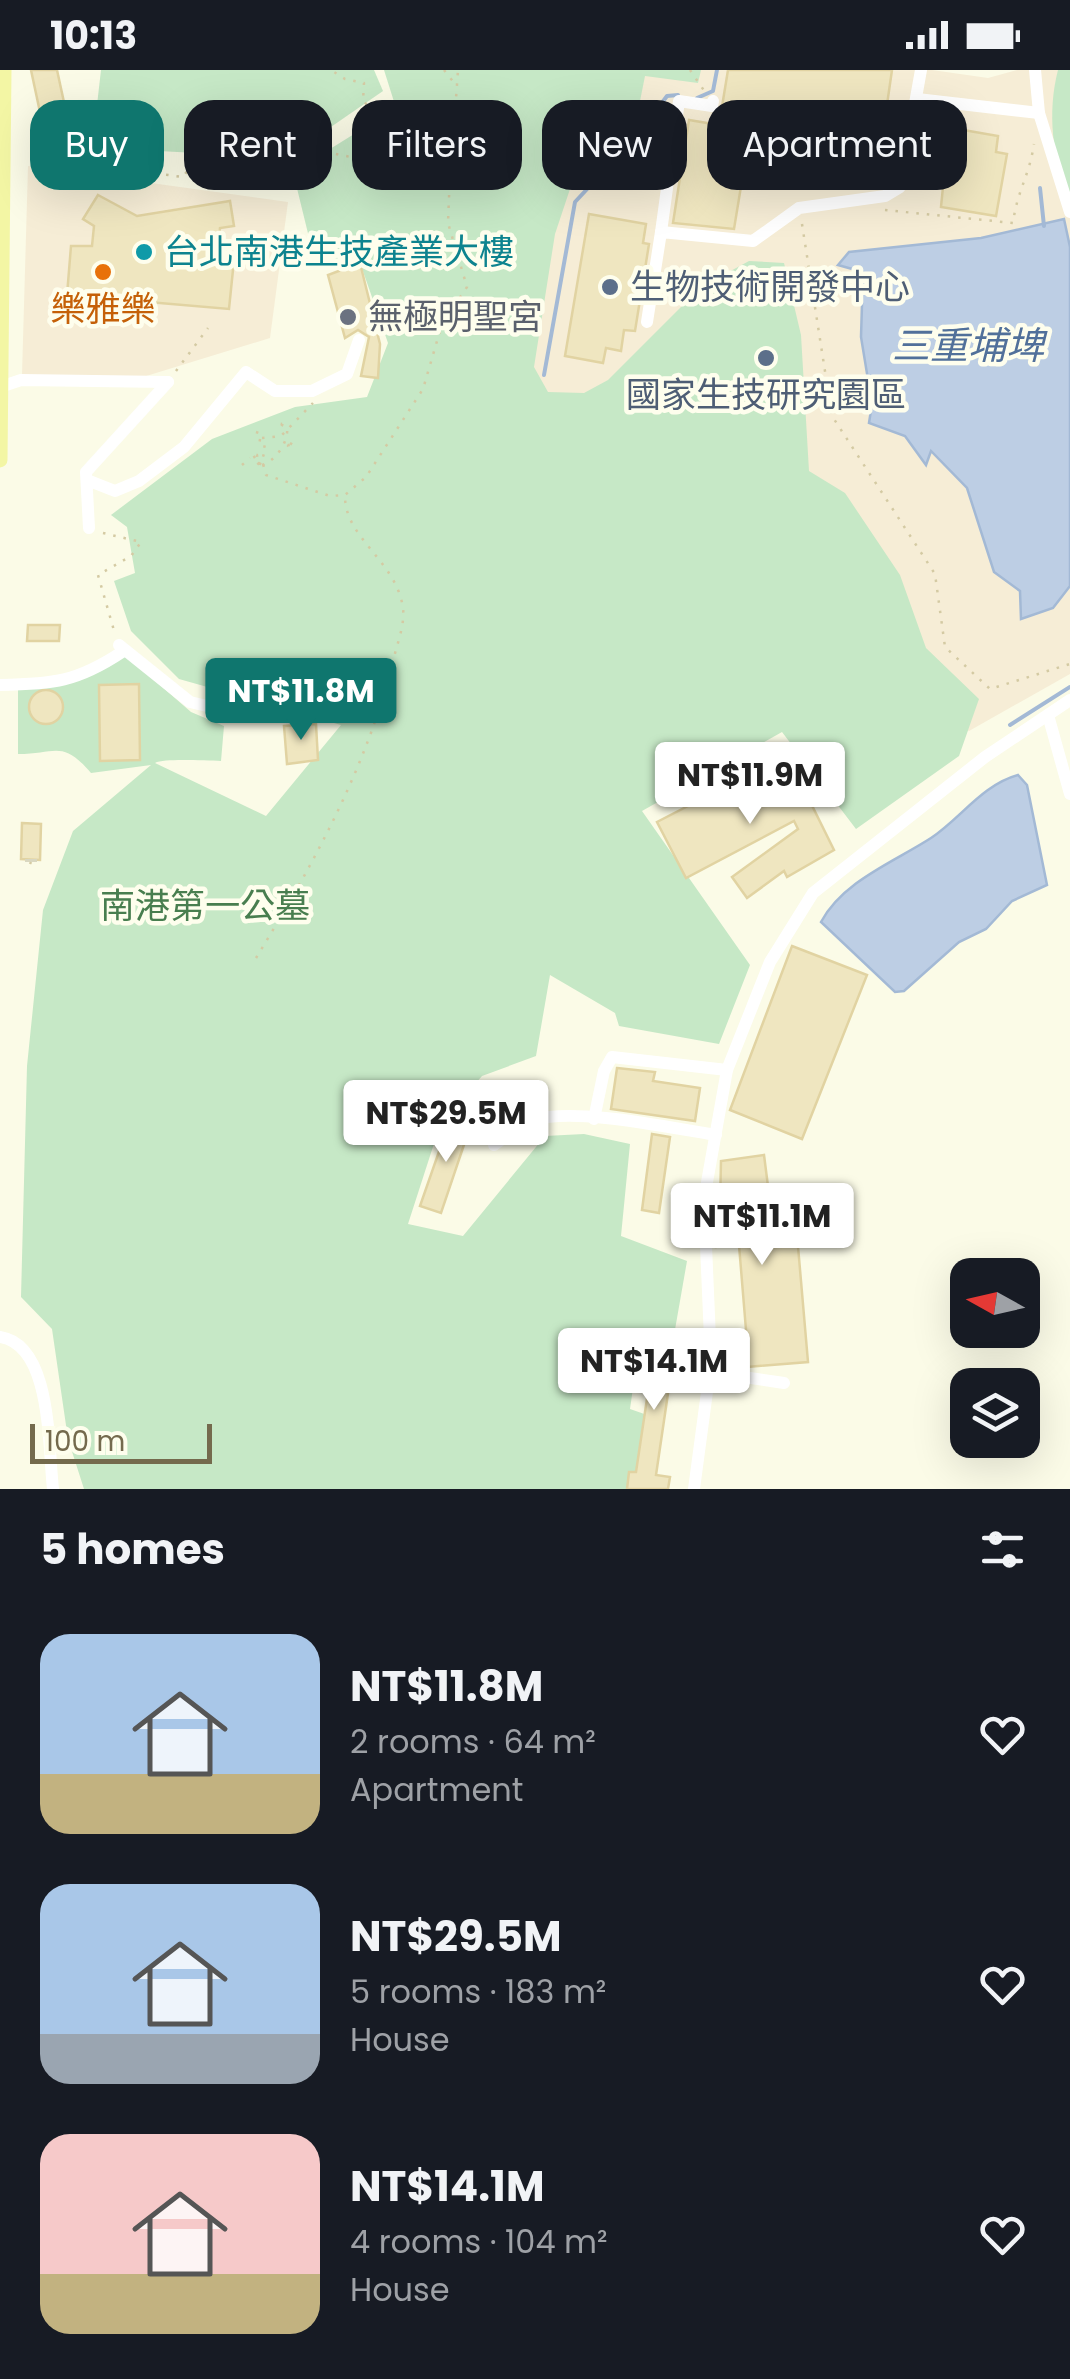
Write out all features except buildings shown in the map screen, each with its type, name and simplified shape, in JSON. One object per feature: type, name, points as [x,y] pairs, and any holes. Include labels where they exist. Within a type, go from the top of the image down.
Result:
[{"type":"main road","points":[[0,460],[4,70]]},
{"type":"lane","points":[[661,232],[753,241],[799,208],[885,196],[900,187],[921,70]]},
{"type":"lane","points":[[1035,70],[1039,113],[1070,212]]},
{"type":"lane","points":[[1036,97],[1046,70]]},
{"type":"lane","points":[[917,99],[1039,113]]},
{"type":"lane","points":[[647,322],[679,102],[707,105]]},
{"type":"lane","points":[[87,480],[115,491],[139,481],[184,447],[246,372],[275,390],[312,391],[347,374],[359,340]]},
{"type":"lane","points":[[0,387],[21,380],[168,382]]},
{"type":"lane","points":[[89,528],[86,472],[168,382]]},
{"type":"lane","points":[[0,684],[58,684],[89,674],[120,648],[190,702],[228,712]]},
{"type":"lane","points":[[694,1489],[710,1372],[704,1199],[728,1070],[770,962],[813,894],[985,756],[1070,700]]},
{"type":"lane","points":[[1048,716],[1070,794]]},
{"type":"lane","points":[[594,1119],[604,1071],[612,1057],[728,1070]]},
{"type":"lane","points":[[494,1146],[537,1119],[594,1119],[716,1135]]},
{"type":"lane","points":[[0,1337],[16,1340],[31,1354],[39,1375],[53,1489]]},
{"type":"lane","points":[[710,1372],[784,1383]]},
{"type":"path","points":[[164,174],[183,176],[230,112],[263,106],[262,138],[270,158],[288,159],[312,149],[366,160],[379,145],[374,112],[362,101],[364,82],[345,80],[332,70]]},
{"type":"path","points":[[444,70],[456,86]]},
{"type":"path","points":[[250,444],[266,474],[330,496],[344,495],[366,477],[417,400],[452,305],[463,296],[467,281],[448,222],[450,172],[465,128],[456,86],[458,70]]},
{"type":"path","points":[[690,70],[702,88]]},
{"type":"path","points":[[876,209],[1013,223],[1017,194],[1029,180],[1039,113]]},
{"type":"path","points":[[799,208],[832,416],[934,574],[945,647],[990,689],[1070,664]]},
{"type":"path","points":[[452,305],[465,316]]},
{"type":"path","points":[[168,382],[208,328]]},
{"type":"path","points":[[260,438],[281,436],[284,425],[317,399],[312,391]]},
{"type":"path","points":[[261,465],[274,460],[286,442],[284,425]]},
{"type":"path","points":[[242,465],[254,455],[259,444],[256,432]]},
{"type":"path","points":[[259,444],[266,447],[261,465]]},
{"type":"path","points":[[256,958],[349,788],[383,703],[404,617],[399,583],[357,533],[344,495]]},
{"type":"path","points":[[89,528],[141,542],[131,556],[98,575],[120,648]]},
{"type":"shaded area","name":"國家生技研究園區","points":[[468,70],[932,70],[988,78],[1017,70],[1070,70],[1070,674],[969,731],[662,653],[585,662],[492,190],[522,190],[522,100],[474,100]]},
{"type":"shaded area","points":[[28,166],[30,190],[164,190],[164,185],[288,202],[270,338],[143,377],[22,375]]},
{"type":"green space","points":[[101,70],[374,70],[383,91],[370,100],[352,100],[352,112],[332,126],[332,100],[184,100],[184,152],[164,151],[164,100],[98,100]]},
{"type":"green space","name":"南港第一公墓","points":[[384,70],[701,70],[698,83],[645,76],[640,100],[542,100],[542,190],[570,190],[555,234],[534,367],[548,392],[584,393],[608,380],[701,287],[749,261],[784,263],[801,335],[809,471],[845,493],[900,575],[926,648],[979,699],[959,756],[856,829],[782,732],[642,811],[750,965],[719,1044],[619,1026],[615,1013],[550,975],[536,1056],[482,1076],[440,1125],[408,1224],[463,1236],[545,1136],[584,1134],[630,1144],[621,1236],[687,1261],[673,1341],[640,1338],[630,1409],[653,1417],[639,1489],[84,1489],[68,1439],[52,1329],[21,1297],[27,1066],[43,910],[73,831],[151,765],[91,773],[65,752],[18,754],[18,684],[58,683],[122,652],[191,712],[224,726],[221,761],[155,763],[266,816],[341,725],[179,679],[131,631],[114,581],[135,573],[127,527],[111,515],[212,439],[295,407],[367,397],[388,343],[358,257],[315,262],[297,190],[332,190],[332,148],[352,135],[352,190],[522,190],[522,100],[393,100]]},
{"type":"green space","points":[[1058,70],[1070,70],[1070,198],[1053,135]]},
{"type":"water","name":"三重埔埤","points":[[1064,219],[1070,247],[1070,586],[1053,608],[1021,619],[1020,591],[994,572],[967,488],[931,451],[926,465],[905,436],[869,423],[872,404],[861,337],[863,272],[838,265],[849,252],[981,238]]},
{"type":"water","points":[[1018,775],[1027,785],[1047,885],[1012,901],[986,929],[959,942],[904,991],[895,992],[821,922],[856,884],[931,838],[993,786]]},
{"type":"waterway","points":[[697,98],[713,91],[717,70]]},
{"type":"waterway","points":[[544,375],[575,202],[589,187],[636,173],[658,108],[667,96],[678,95]]},
{"type":"waterway","points":[[1040,188],[1044,226]]},
{"type":"waterway","points":[[1010,725],[1070,687]]},
{"type":"place","name":"台北南港生技產業大樓","points":[[144,252]]},
{"type":"place","name":"樂雅樂","points":[[103,272]]},
{"type":"place","name":"生物技術開發中心","points":[[610,287]]},
{"type":"place","name":"無極明聖宮","points":[[348,317]]},
{"type":"place","name":"國家生技研究園區","points":[[766,358]]}]
